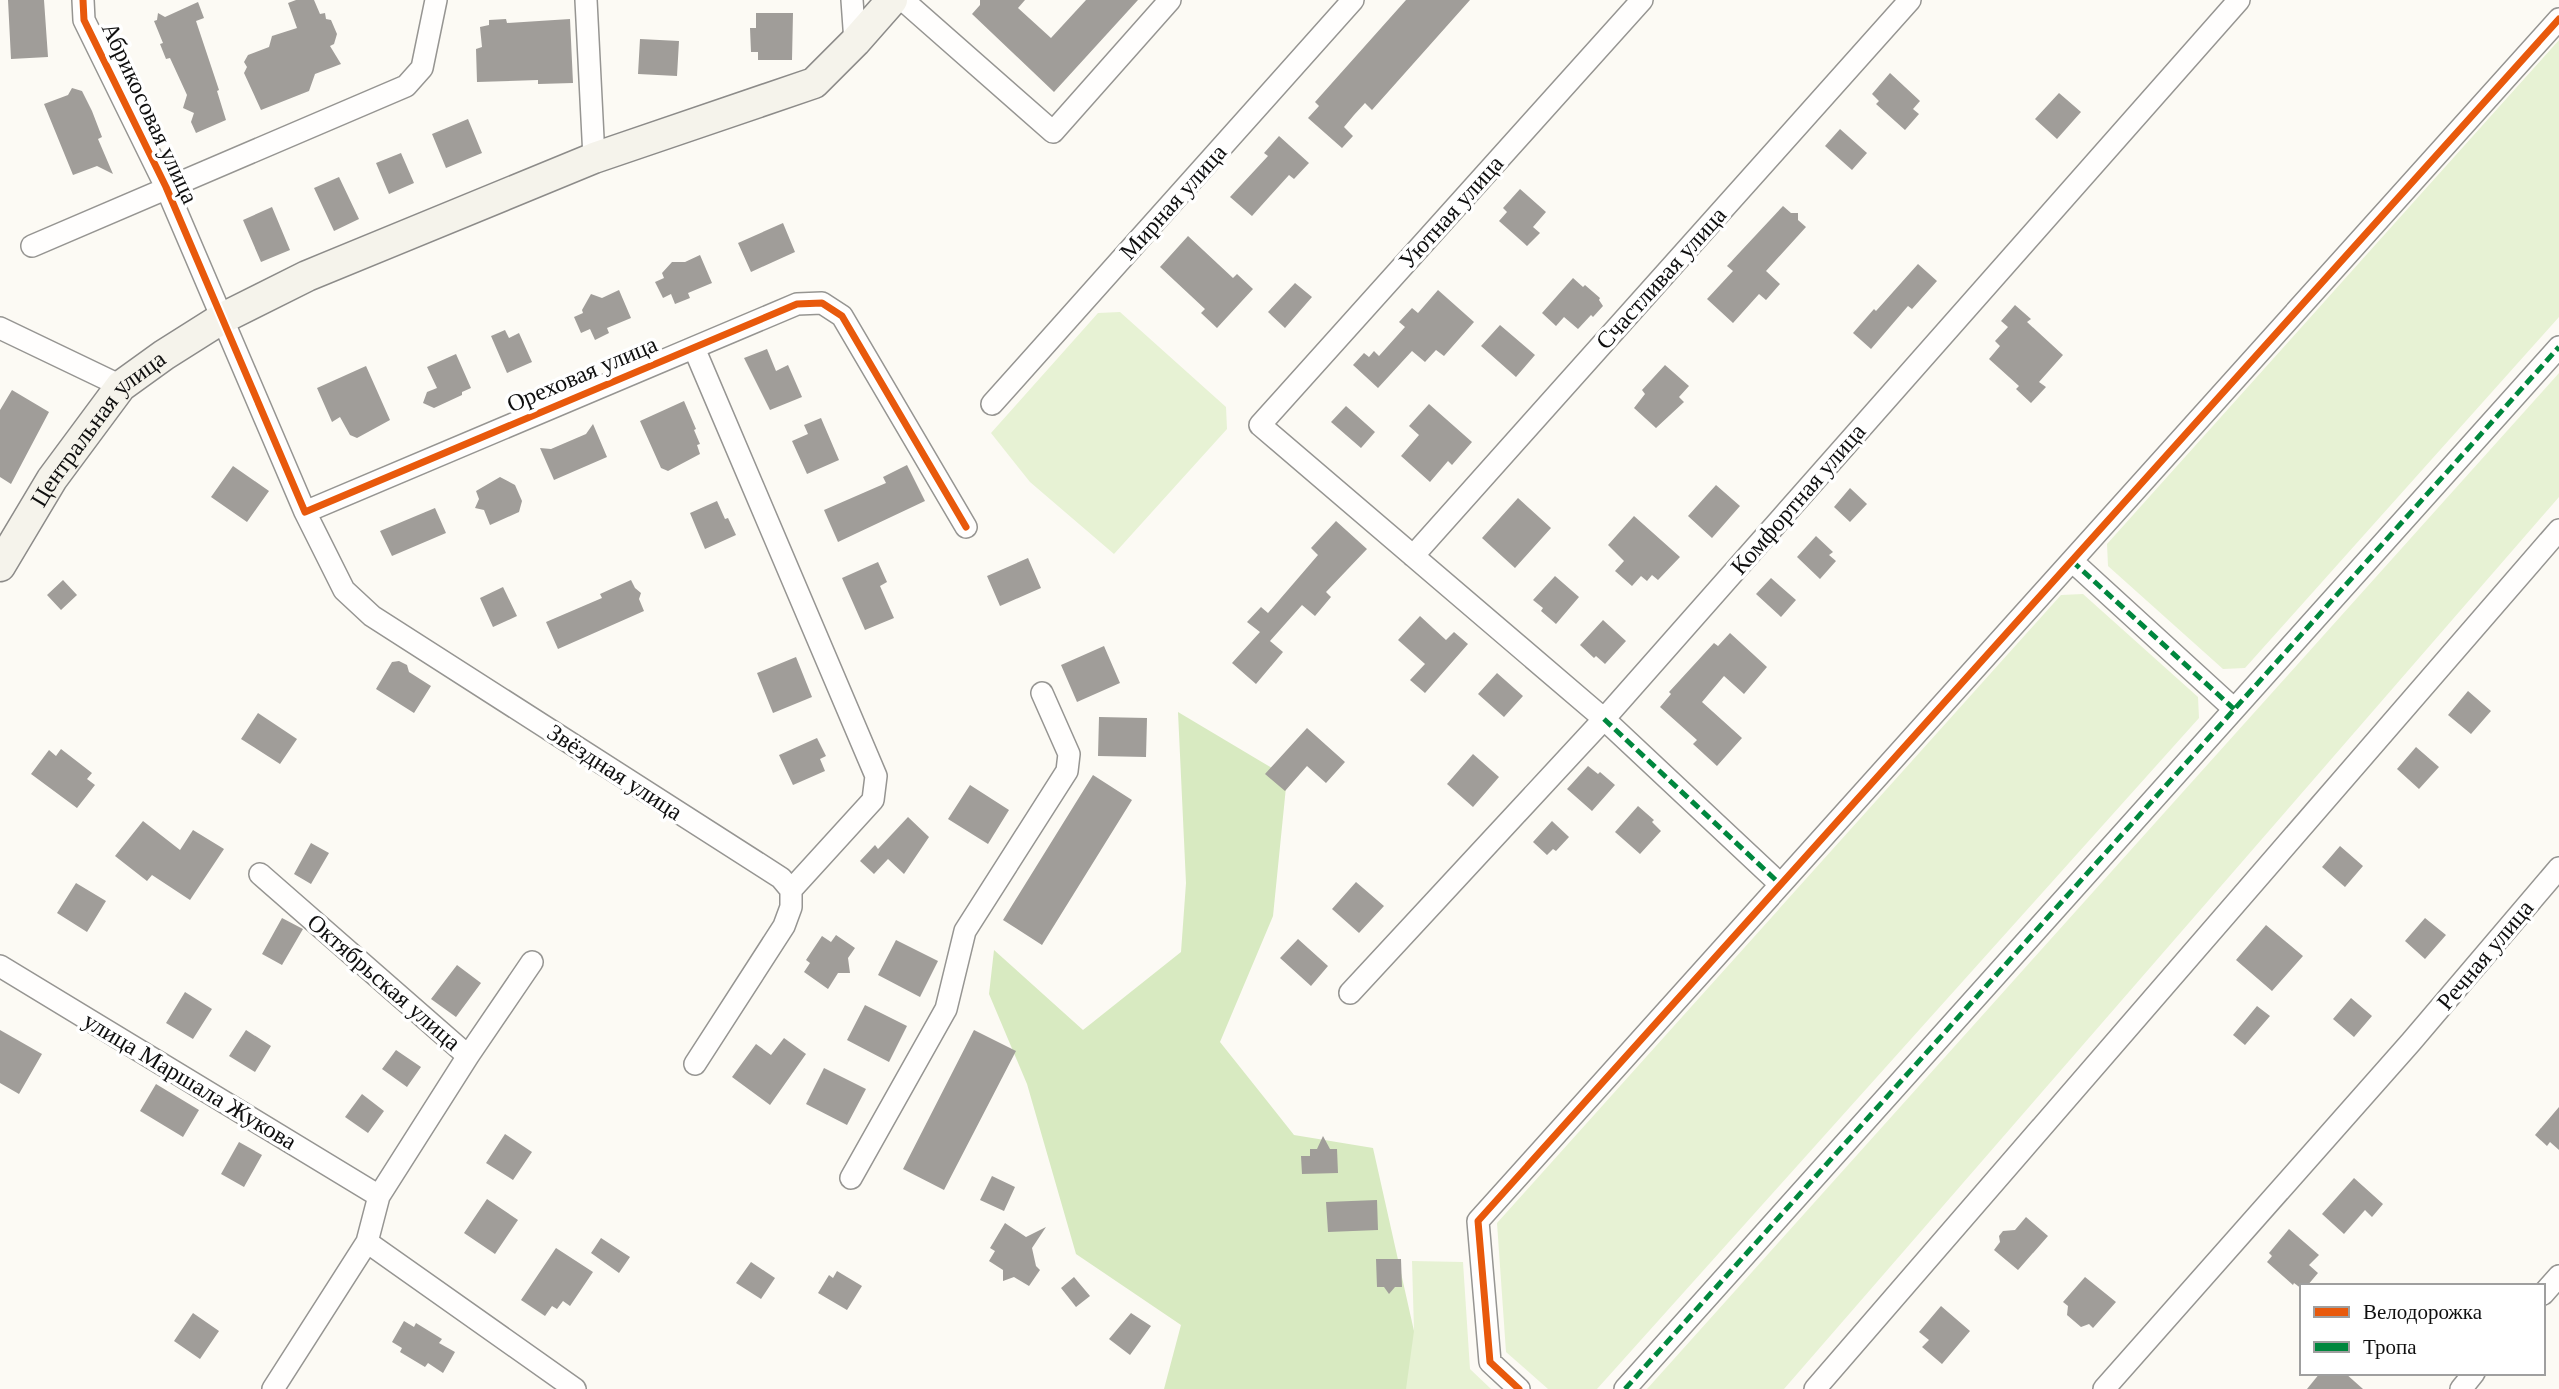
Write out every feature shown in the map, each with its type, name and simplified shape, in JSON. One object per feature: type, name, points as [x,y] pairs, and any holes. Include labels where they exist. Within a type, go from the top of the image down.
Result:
[{"type":"street","name":"Абрикосовая улица","points":[[83,0],[84,20],[166,187],[221,319]]},
{"type":"street","name":"Абрикосовая улица","points":[[32,246],[406,86],[422,68],[436,0]]},
{"type":"street","points":[[586,0],[594,158]]},
{"type":"street","points":[[852,0],[855,42]]},
{"type":"street","name":"Центральная улица","points":[[0,566],[52,480],[121,386],[164,355],[221,319],[307,276],[594,158],[814,83],[892,0]]},
{"type":"street","points":[[904,0],[1053,132],[1170,0]]},
{"type":"street","name":"Мирная улица","points":[[992,404],[1353,0]]},
{"type":"street","name":"Уютная улица","points":[[1413,556],[1260,425],[1642,0]]},
{"type":"street","name":"Счастливая улица","points":[[1413,556],[1909,0]]},
{"type":"street","name":"Комфортная улица","points":[[1350,993],[1604,719],[2239,0]]},
{"type":"street","points":[[1519,1389],[1490,1362],[1478,1221],[2559,19]]},
{"type":"street","name":"Ореховая улица","points":[[305,512],[797,304],[822,303],[842,316],[966,527]]},
{"type":"street","points":[[221,319],[305,512]]},
{"type":"street","points":[[0,328],[121,386]]},
{"type":"street","points":[[1625,1389],[2559,346]]},
{"type":"street","points":[[694,348],[876,776],[873,800],[791,890],[791,907],[784,926],[695,1064]]},
{"type":"street","name":"Звёздная улица","points":[[305,512],[344,590],[372,616],[781,878],[791,890]]},
{"type":"street","points":[[1815,1389],[2555,534]]},
{"type":"street","points":[[1413,556],[1604,719],[1780,884]]},
{"type":"street","points":[[2072,561],[2234,709]]},
{"type":"street","points":[[851,1178],[946,1009],[964,931],[1067,771],[1069,754],[1042,692]]},
{"type":"street","name":"Речная улица","points":[[2104,1389],[2411,1042],[2559,868]]},
{"type":"street","name":"Октябрьская улица","points":[[260,874],[468,1056],[379,1196],[366,1242],[273,1389]]},
{"type":"street","points":[[468,1056],[532,962]]},
{"type":"street","name":"улица Маршала Жукова","points":[[0,967],[379,1196]]},
{"type":"street","points":[[366,1242],[575,1389]]},
{"type":"street","points":[[2545,1292],[2559,1276]]},
{"type":"street","points":[[2461,1389],[2472,1375]]},
{"type":"green space","points":[[2559,40],[2559,317],[2245,668],[2223,669],[2108,566],[2107,544]]},
{"type":"green space","points":[[1120,312],[1226,407],[1227,429],[1114,554],[1030,482],[991,433],[1098,313]]},
{"type":"green space","points":[[2559,373],[2559,497],[1784,1389],[1647,1389]]},
{"type":"green space","points":[[2083,594],[2198,697],[2199,718],[1597,1389],[1548,1389],[1506,1352],[1497,1223],[2061,595]]},
{"type":"green space","points":[[1178,712],[1287,777],[1273,916],[1220,1042],[1294,1135],[1373,1148],[1414,1331],[1406,1389],[1164,1389],[1181,1325],[1076,1254],[1027,1084],[989,994],[994,950],[1083,1030],[1181,952],[1186,883]]},
{"type":"green space","points":[[1412,1261],[1463,1262],[1470,1369],[1491,1389],[1389,1389],[1414,1330]]},
{"type":"building","points":[[8,0],[44,0],[48,57],[11,59]]},
{"type":"building","points":[[314,0],[320,14],[325,13],[326,19],[331,20],[337,34],[334,44],[330,46],[341,64],[315,74],[309,91],[261,110],[244,73],[247,67],[244,62],[248,55],[269,47],[272,36],[297,28],[288,3]]},
{"type":"building","points":[[980,0],[1025,0],[1018,8],[1051,38],[1086,0],[1138,0],[1054,92],[972,14],[980,5]]},
{"type":"building","points":[[1406,0],[1470,0],[1372,110],[1365,103],[1354,115],[1344,127],[1353,136],[1342,148],[1308,118],[1319,106],[1315,102]]},
{"type":"building","points":[[198,2],[204,18],[196,21],[226,120],[196,133],[191,122],[194,113],[183,108],[187,95],[170,58],[166,59],[154,21],[157,20],[158,13],[165,17]]},
{"type":"building","points":[[756,13],[793,13],[792,60],[758,60],[758,52],[751,52],[750,28],[756,28]]},
{"type":"building","points":[[506,19],[507,23],[570,19],[573,83],[538,84],[538,80],[477,82],[476,49],[482,47],[480,27],[489,25],[489,20]]},
{"type":"building","points":[[640,39],[679,41],[677,76],[638,74]]},
{"type":"building","points":[[1890,73],[1920,101],[1913,109],[1919,114],[1905,130],[1876,104],[1879,101],[1872,94]]},
{"type":"building","points":[[72,88],[82,91],[92,111],[102,137],[98,139],[113,174],[97,166],[73,175],[44,104],[68,95]]},
{"type":"building","points":[[2059,93],[2081,112],[2057,139],[2035,119]]},
{"type":"building","points":[[468,119],[482,153],[446,168],[432,134]]},
{"type":"building","points":[[1840,129],[1867,153],[1852,170],[1825,146]]},
{"type":"building","points":[[1279,136],[1309,163],[1294,179],[1289,175],[1252,216],[1230,197],[1268,156],[1264,153]]},
{"type":"building","points":[[401,153],[414,183],[389,194],[376,163]]},
{"type":"building","points":[[339,177],[359,219],[334,231],[314,188]]},
{"type":"building","points":[[1520,189],[1546,212],[1533,227],[1540,233],[1527,246],[1499,221],[1507,212],[1503,208]]},
{"type":"building","points":[[1783,206],[1791,213],[1798,213],[1798,220],[1806,227],[1766,271],[1780,284],[1766,300],[1759,294],[1733,323],[1707,299],[1733,271],[1727,266]]},
{"type":"building","points":[[272,207],[290,250],[261,262],[243,220]]},
{"type":"building","points":[[783,223],[795,252],[751,272],[738,243]]},
{"type":"building","points":[[1188,236],[1233,278],[1237,274],[1253,289],[1217,328],[1201,313],[1205,309],[1160,267]]},
{"type":"building","points":[[700,255],[712,283],[688,293],[690,298],[675,304],[671,294],[663,298],[655,282],[664,278],[662,273],[672,262],[685,262]]},
{"type":"building","points":[[1918,264],[1937,281],[1912,309],[1908,306],[1871,349],[1853,333]]},
{"type":"building","points":[[1573,278],[1600,298],[1603,306],[1578,329],[1564,317],[1556,326],[1542,313]]},
{"type":"building","points":[[1295,283],[1312,297],[1285,328],[1268,312]]},
{"type":"building","points":[[619,290],[631,318],[607,328],[609,333],[595,340],[590,329],[581,333],[574,317],[583,313],[591,294],[602,298]]},
{"type":"building","points":[[1438,290],[1474,322],[1444,356],[1436,350],[1425,362],[1412,351],[1378,388],[1353,365],[1364,353],[1369,357],[1374,351],[1379,356],[1405,327],[1399,322],[1412,308],[1418,313]]},
{"type":"building","points":[[2015,305],[2031,319],[2027,322],[2063,355],[2039,382],[2046,387],[2031,403],[2016,389],[2019,386],[1989,359],[2000,346],[1995,341],[2008,327],[2001,321]]},
{"type":"building","points":[[1500,325],[1535,355],[1516,377],[1481,346]]},
{"type":"building","points":[[505,330],[509,338],[519,333],[532,362],[507,373],[491,336]]},
{"type":"building","points":[[767,349],[776,371],[788,365],[802,397],[770,410],[744,358]]},
{"type":"building","points":[[456,354],[471,388],[434,408],[423,403],[427,392],[437,388],[427,367]]},
{"type":"building","points":[[1665,365],[1689,386],[1679,397],[1684,402],[1656,428],[1634,408],[1645,394],[1642,390]]},
{"type":"building","points":[[366,366],[390,420],[357,438],[350,435],[340,417],[332,422],[317,388]]},
{"type":"building","points":[[12,390],[49,412],[11,484],[0,477],[0,410]]},
{"type":"building","points":[[684,401],[696,429],[694,430],[700,444],[697,445],[700,454],[668,471],[661,468],[640,421]]},
{"type":"building","points":[[1429,404],[1472,442],[1452,465],[1448,461],[1430,482],[1401,456],[1419,435],[1409,426]]},
{"type":"building","points":[[1346,406],[1375,432],[1361,448],[1331,422]]},
{"type":"building","points":[[821,418],[839,460],[807,474],[792,441],[808,434],[804,425]]},
{"type":"building","points":[[593,424],[607,457],[554,480],[540,448],[551,449],[586,434]]},
{"type":"building","points":[[907,465],[925,501],[838,542],[824,510],[886,483],[883,477]]},
{"type":"building","points":[[233,466],[269,491],[247,522],[211,497]]},
{"type":"building","points":[[500,477],[515,485],[522,501],[519,512],[490,525],[484,510],[475,508],[479,499],[476,491]]},
{"type":"building","points":[[1716,485],[1740,506],[1712,538],[1688,516]]},
{"type":"building","points":[[1850,488],[1867,504],[1850,522],[1834,507]]},
{"type":"building","points":[[1518,498],[1551,528],[1515,568],[1482,538]]},
{"type":"building","points":[[717,501],[736,535],[705,549],[690,513]]},
{"type":"building","points":[[435,508],[446,533],[392,556],[380,531]]},
{"type":"building","points":[[1634,516],[1680,557],[1658,580],[1652,575],[1647,581],[1641,576],[1632,586],[1615,571],[1624,561],[1608,545]]},
{"type":"building","points":[[1336,521],[1367,549],[1326,592],[1331,597],[1315,616],[1302,605],[1270,641],[1283,652],[1256,684],[1232,663],[1260,632],[1247,622],[1261,607],[1268,613],[1318,555],[1311,548]]},
{"type":"building","points":[[1816,536],[1833,552],[1829,555],[1836,561],[1820,579],[1797,557]]},
{"type":"building","points":[[1028,558],[1041,588],[1000,606],[987,576]]},
{"type":"building","points":[[878,562],[887,582],[880,586],[894,618],[865,630],[842,578]]},
{"type":"building","points":[[1555,576],[1579,597],[1556,624],[1533,600]]},
{"type":"building","points":[[1771,578],[1796,600],[1781,617],[1756,594]]},
{"type":"building","points":[[63,580],[77,595],[61,610],[47,595]]},
{"type":"building","points":[[631,580],[641,593],[639,599],[644,611],[558,649],[546,622],[602,598],[600,594]]},
{"type":"building","points":[[503,587],[517,616],[493,627],[480,598]]},
{"type":"building","points":[[1420,616],[1446,640],[1454,632],[1468,644],[1425,693],[1410,680],[1425,664],[1398,640]]},
{"type":"building","points":[[1603,620],[1626,641],[1605,664],[1580,645]]},
{"type":"building","points":[[1730,633],[1767,667],[1744,694],[1724,676],[1702,702],[1742,738],[1717,766],[1693,744],[1697,740],[1660,707],[1671,694],[1669,692],[1714,643],[1718,646]]},
{"type":"building","points":[[1104,646],[1120,683],[1077,702],[1061,665]]},
{"type":"building","points":[[796,657],[812,697],[773,713],[757,673]]},
{"type":"building","points":[[399,661],[407,665],[409,672],[431,686],[414,713],[376,689],[392,662]]},
{"type":"building","points":[[1497,673],[1523,696],[1504,717],[1478,694]]},
{"type":"building","points":[[2468,691],[2491,711],[2471,734],[2448,715]]},
{"type":"building","points":[[258,713],[297,739],[280,764],[241,739]]},
{"type":"building","points":[[1099,717],[1147,718],[1146,757],[1098,756]]},
{"type":"building","points":[[1307,728],[1345,762],[1326,783],[1307,766],[1285,791],[1265,774]]},
{"type":"building","points":[[817,738],[826,756],[820,759],[825,771],[793,785],[779,755]]},
{"type":"building","points":[[2416,747],[2439,767],[2419,789],[2397,769]]},
{"type":"building","points":[[61,749],[92,773],[87,779],[95,785],[77,808],[31,774],[49,750],[56,756]]},
{"type":"building","points":[[1473,754],[1499,777],[1473,807],[1447,784]]},
{"type":"building","points":[[1588,766],[1615,785],[1592,811],[1567,789]]},
{"type":"building","points":[[1093,775],[1132,800],[1042,945],[1003,920]]},
{"type":"building","points":[[970,785],[1009,810],[988,844],[948,819]]},
{"type":"building","points":[[1638,806],[1654,820],[1652,822],[1661,831],[1640,854],[1615,832]]},
{"type":"building","points":[[908,817],[929,837],[904,874],[888,859],[874,874],[860,861],[875,845],[878,849]]},
{"type":"building","points":[[143,821],[180,850],[193,830],[224,849],[190,900],[152,875],[147,881],[115,856]]},
{"type":"building","points":[[1552,821],[1569,837],[1556,851],[1553,849],[1547,855],[1533,842]]},
{"type":"building","points":[[311,843],[329,853],[311,884],[294,874]]},
{"type":"building","points":[[2340,846],[2363,866],[2345,887],[2322,867]]},
{"type":"building","points":[[1356,882],[1384,906],[1359,933],[1332,909]]},
{"type":"building","points":[[76,883],[106,901],[87,932],[57,913]]},
{"type":"building","points":[[282,918],[303,929],[282,965],[262,954]]},
{"type":"building","points":[[2425,918],[2446,935],[2425,959],[2405,941]]},
{"type":"building","points":[[2266,925],[2303,956],[2272,991],[2236,960]]},
{"type":"building","points":[[836,935],[855,948],[848,958],[850,973],[838,973],[828,989],[804,972],[810,963],[806,960],[822,936],[831,942]]},
{"type":"building","points":[[1298,939],[1328,966],[1311,986],[1280,958]]},
{"type":"building","points":[[896,940],[938,961],[920,997],[878,975]]},
{"type":"building","points":[[457,965],[481,983],[456,1017],[431,999]]},
{"type":"building","points":[[185,992],[212,1009],[193,1039],[166,1023]]},
{"type":"building","points":[[2351,998],[2372,1016],[2354,1037],[2333,1019]]},
{"type":"building","points":[[865,1005],[907,1026],[889,1062],[847,1040]]},
{"type":"building","points":[[2257,1006],[2270,1016],[2245,1045],[2233,1035]]},
{"type":"building","points":[[0,1030],[42,1054],[19,1094],[0,1083]]},
{"type":"building","points":[[246,1030],[271,1046],[255,1072],[229,1056]]},
{"type":"building","points":[[974,1030],[1016,1051],[944,1190],[903,1169]]},
{"type":"building","points":[[784,1038],[806,1054],[770,1105],[732,1077],[756,1044],[771,1055]]},
{"type":"building","points":[[396,1050],[421,1067],[407,1087],[382,1069]]},
{"type":"building","points":[[824,1068],[866,1089],[847,1125],[806,1104]]},
{"type":"building","points":[[156,1084],[199,1110],[183,1137],[140,1111]]},
{"type":"building","points":[[362,1094],[384,1111],[368,1133],[345,1117]]},
{"type":"building","points":[[2559,1107],[2559,1150],[2550,1142],[2547,1146],[2535,1135]]},
{"type":"building","points":[[505,1134],[532,1152],[513,1180],[486,1163]]},
{"type":"building","points":[[1323,1136],[1330,1149],[1337,1149],[1338,1173],[1302,1174],[1301,1156],[1310,1156],[1310,1149],[1317,1149]]},
{"type":"building","points":[[239,1142],[262,1155],[244,1187],[221,1174]]},
{"type":"building","points":[[992,1176],[1015,1187],[1004,1211],[980,1200]]},
{"type":"building","points":[[2354,1178],[2383,1204],[2372,1217],[2365,1210],[2344,1234],[2322,1214]]},
{"type":"building","points":[[487,1199],[518,1220],[495,1254],[464,1233]]},
{"type":"building","points":[[1377,1200],[1378,1230],[1328,1232],[1326,1202]]},
{"type":"building","points":[[2026,1217],[2048,1236],[2018,1270],[1994,1250],[2003,1231],[2015,1230]]},
{"type":"building","points":[[1005,1223],[1026,1237],[1046,1227],[1032,1248],[1036,1266],[1040,1270],[1029,1286],[1014,1277],[1003,1281],[1003,1270],[989,1261],[995,1251],[990,1248]]},
{"type":"building","points":[[2289,1229],[2319,1255],[2309,1265],[2318,1273],[2309,1284],[2300,1284],[2300,1288],[2294,1283],[2293,1285],[2267,1262],[2272,1256],[2269,1253]]},
{"type":"building","points":[[601,1238],[630,1257],[619,1273],[591,1253]]},
{"type":"building","points":[[556,1248],[593,1272],[570,1306],[563,1301],[557,1309],[552,1306],[545,1316],[521,1300]]},
{"type":"building","points":[[1376,1259],[1401,1259],[1402,1287],[1395,1287],[1389,1294],[1384,1287],[1377,1287]]},
{"type":"building","points":[[751,1262],[775,1278],[761,1299],[736,1283]]},
{"type":"building","points":[[837,1271],[862,1286],[847,1310],[818,1293],[829,1275],[833,1278]]},
{"type":"building","points":[[1074,1277],[1090,1296],[1076,1307],[1061,1288]]},
{"type":"building","points":[[2085,1277],[2116,1302],[2093,1328],[2089,1324],[2081,1327],[2067,1315],[2068,1306],[2063,1302]]},
{"type":"building","points":[[1941,1306],[1970,1331],[1942,1364],[1922,1347],[1929,1340],[1919,1332]]},
{"type":"building","points":[[193,1313],[219,1331],[200,1359],[174,1341]]},
{"type":"building","points":[[1131,1313],[1151,1326],[1130,1355],[1109,1339]]},
{"type":"building","points":[[404,1321],[414,1327],[416,1323],[442,1339],[439,1343],[455,1352],[443,1373],[428,1363],[425,1367],[400,1352],[402,1348],[392,1342]]},
{"type":"building","points":[[2318,1375],[2347,1375],[2363,1389],[2307,1389]]},
{"type":"marked path","points":[[1625,1389],[2559,347]]},
{"type":"marked path","points":[[2072,561],[2234,709]]},
{"type":"marked path","points":[[1604,719],[1780,884]]},
{"type":"cycle path","points":[[83,0],[84,20],[166,187],[305,512],[797,304],[822,303],[842,316],[966,527]]},
{"type":"cycle path","points":[[1519,1389],[1490,1362],[1478,1221],[2559,19]]}]
